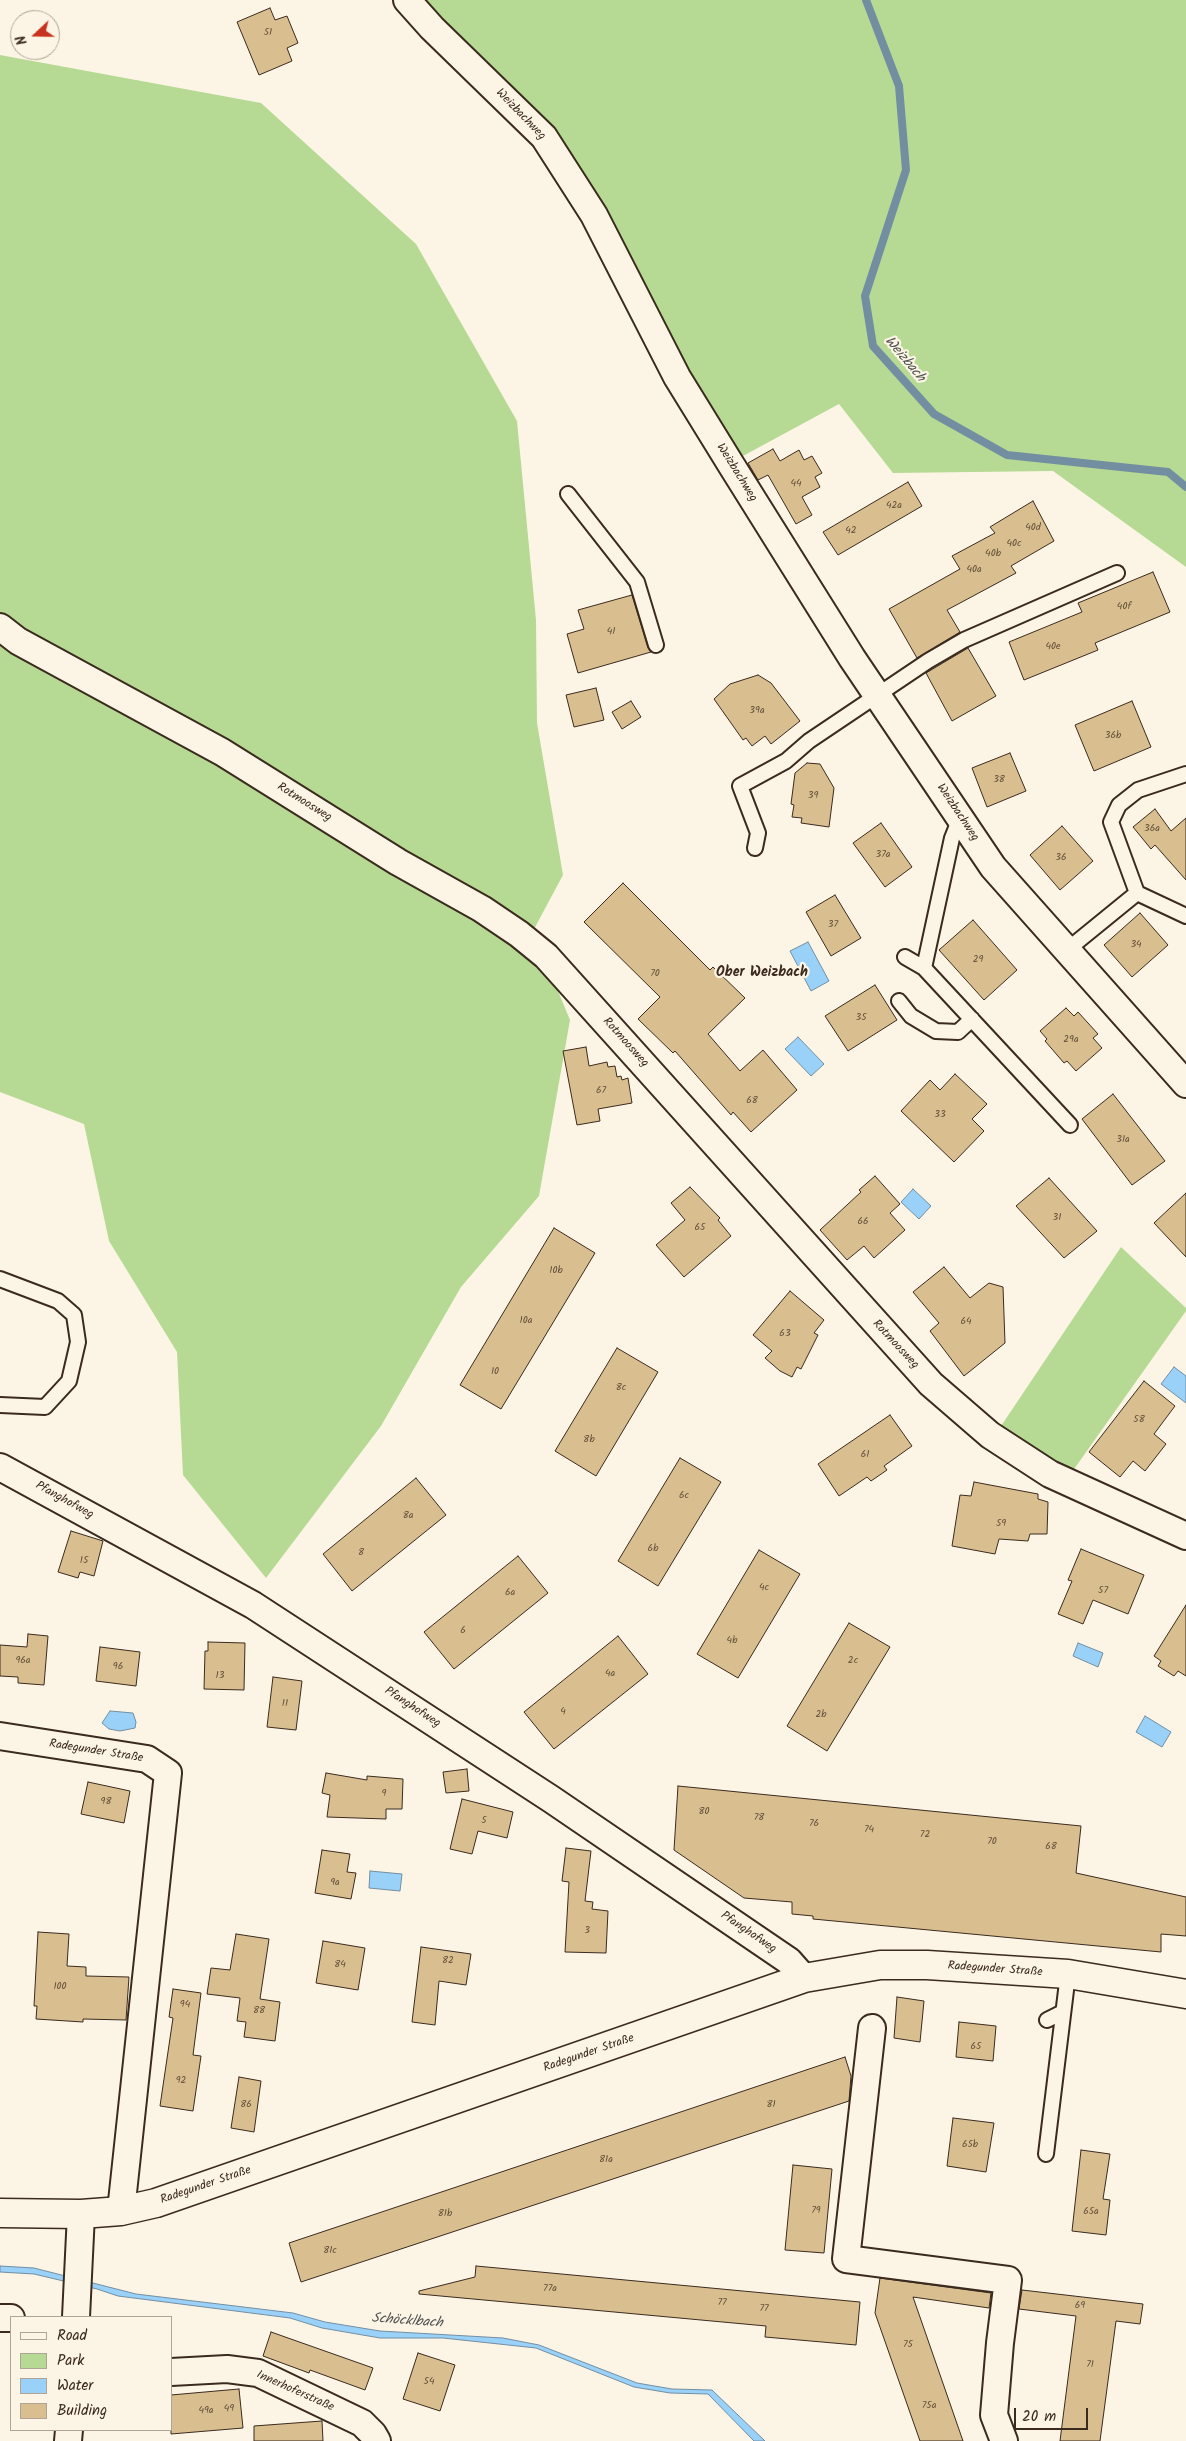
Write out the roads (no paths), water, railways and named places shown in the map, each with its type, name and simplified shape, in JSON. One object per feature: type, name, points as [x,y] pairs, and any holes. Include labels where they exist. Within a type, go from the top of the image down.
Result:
[{"type":"main road","name":"Radegunder Straße","points":[[0,2213],[81,2214],[122,2211],[156,2203],[804,1978],[880,1965],[927,1965],[1068,1974],[1186,1994]]},
{"type":"street","name":"Weizbachweg","points":[[407,0],[432,28],[544,137],[594,215],[677,376],[877,694],[992,867],[1186,1084]]},
{"type":"street","name":"Rotmoosweg","points":[[0,627],[18,641],[222,752],[398,862],[482,909],[519,934],[546,956],[931,1384],[990,1435],[1050,1474],[1186,1536]]},
{"type":"street","name":"Pfanghofweg","points":[[0,1467],[253,1605],[552,1799],[789,1961],[804,1978]]},
{"type":"street","name":"Radegunder Straße","points":[[0,1736],[147,1759],[168,1773],[122,2211]]},
{"type":"street","points":[[872,2028],[846,2259],[1008,2280],[994,2415],[1004,2441]]},
{"type":"street","points":[[77,2310],[81,2214]]},
{"type":"street","name":"Innerhoferstraße","points":[[172,2372],[211,2369],[258,2374],[362,2423],[377,2441]]},
{"type":"lane","points":[[568,494],[637,582],[656,645]]},
{"type":"lane","points":[[755,848],[758,833],[740,786],[786,761],[809,740],[877,694],[964,640],[1117,573]]},
{"type":"lane","points":[[1186,774],[1138,790],[1120,805],[1111,822],[1138,893],[1186,916]]},
{"type":"lane","points":[[924,968],[952,838],[960,818]]},
{"type":"lane","points":[[1067,950],[1138,893]]},
{"type":"lane","points":[[905,957],[924,968],[1070,1125]]},
{"type":"lane","points":[[899,1002],[911,1016],[936,1030],[958,1032],[972,1019]]},
{"type":"lane","points":[[0,1279],[58,1301],[74,1315],[78,1342],[69,1381],[45,1407],[0,1405]]},
{"type":"lane","points":[[1046,2154],[1068,1974]]},
{"type":"lane","points":[[1046,2020],[1064,2012]]},
{"type":"water","points":[[808,942],[829,981],[811,991],[790,951]]},
{"type":"water","points":[[798,1037],[824,1064],[811,1076],[785,1049]]},
{"type":"water","points":[[913,1189],[931,1206],[919,1219],[901,1202]]},
{"type":"water","points":[[1174,1367],[1186,1376],[1186,1403],[1161,1384]]},
{"type":"water","points":[[1078,1643],[1103,1653],[1098,1667],[1073,1656]]},
{"type":"water","points":[[110,1711],[133,1713],[136,1722],[135,1728],[120,1731],[109,1729],[102,1723]]},
{"type":"water","points":[[1145,1716],[1171,1732],[1162,1747],[1136,1732]]},
{"type":"water","points":[[370,1871],[402,1874],[400,1891],[369,1888]]},
{"type":"water","name":"Schöcklbach","points":[[0,2266],[34,2268],[136,2294],[293,2313],[325,2322],[380,2331],[503,2338],[539,2345],[637,2383],[672,2389],[712,2390],[765,2441],[754,2441],[708,2394],[670,2393],[634,2387],[536,2348],[443,2338],[380,2338],[322,2328],[290,2318],[118,2296],[34,2274],[0,2272]]},
{"type":"waterway","name":"Weizbach","points":[[866,0],[899,86],[906,170],[865,296],[873,346],[934,414],[1007,455],[1168,472],[1186,487]]},
{"type":"district","name":"Ober Weizbach","points":[[762,974]]}]
